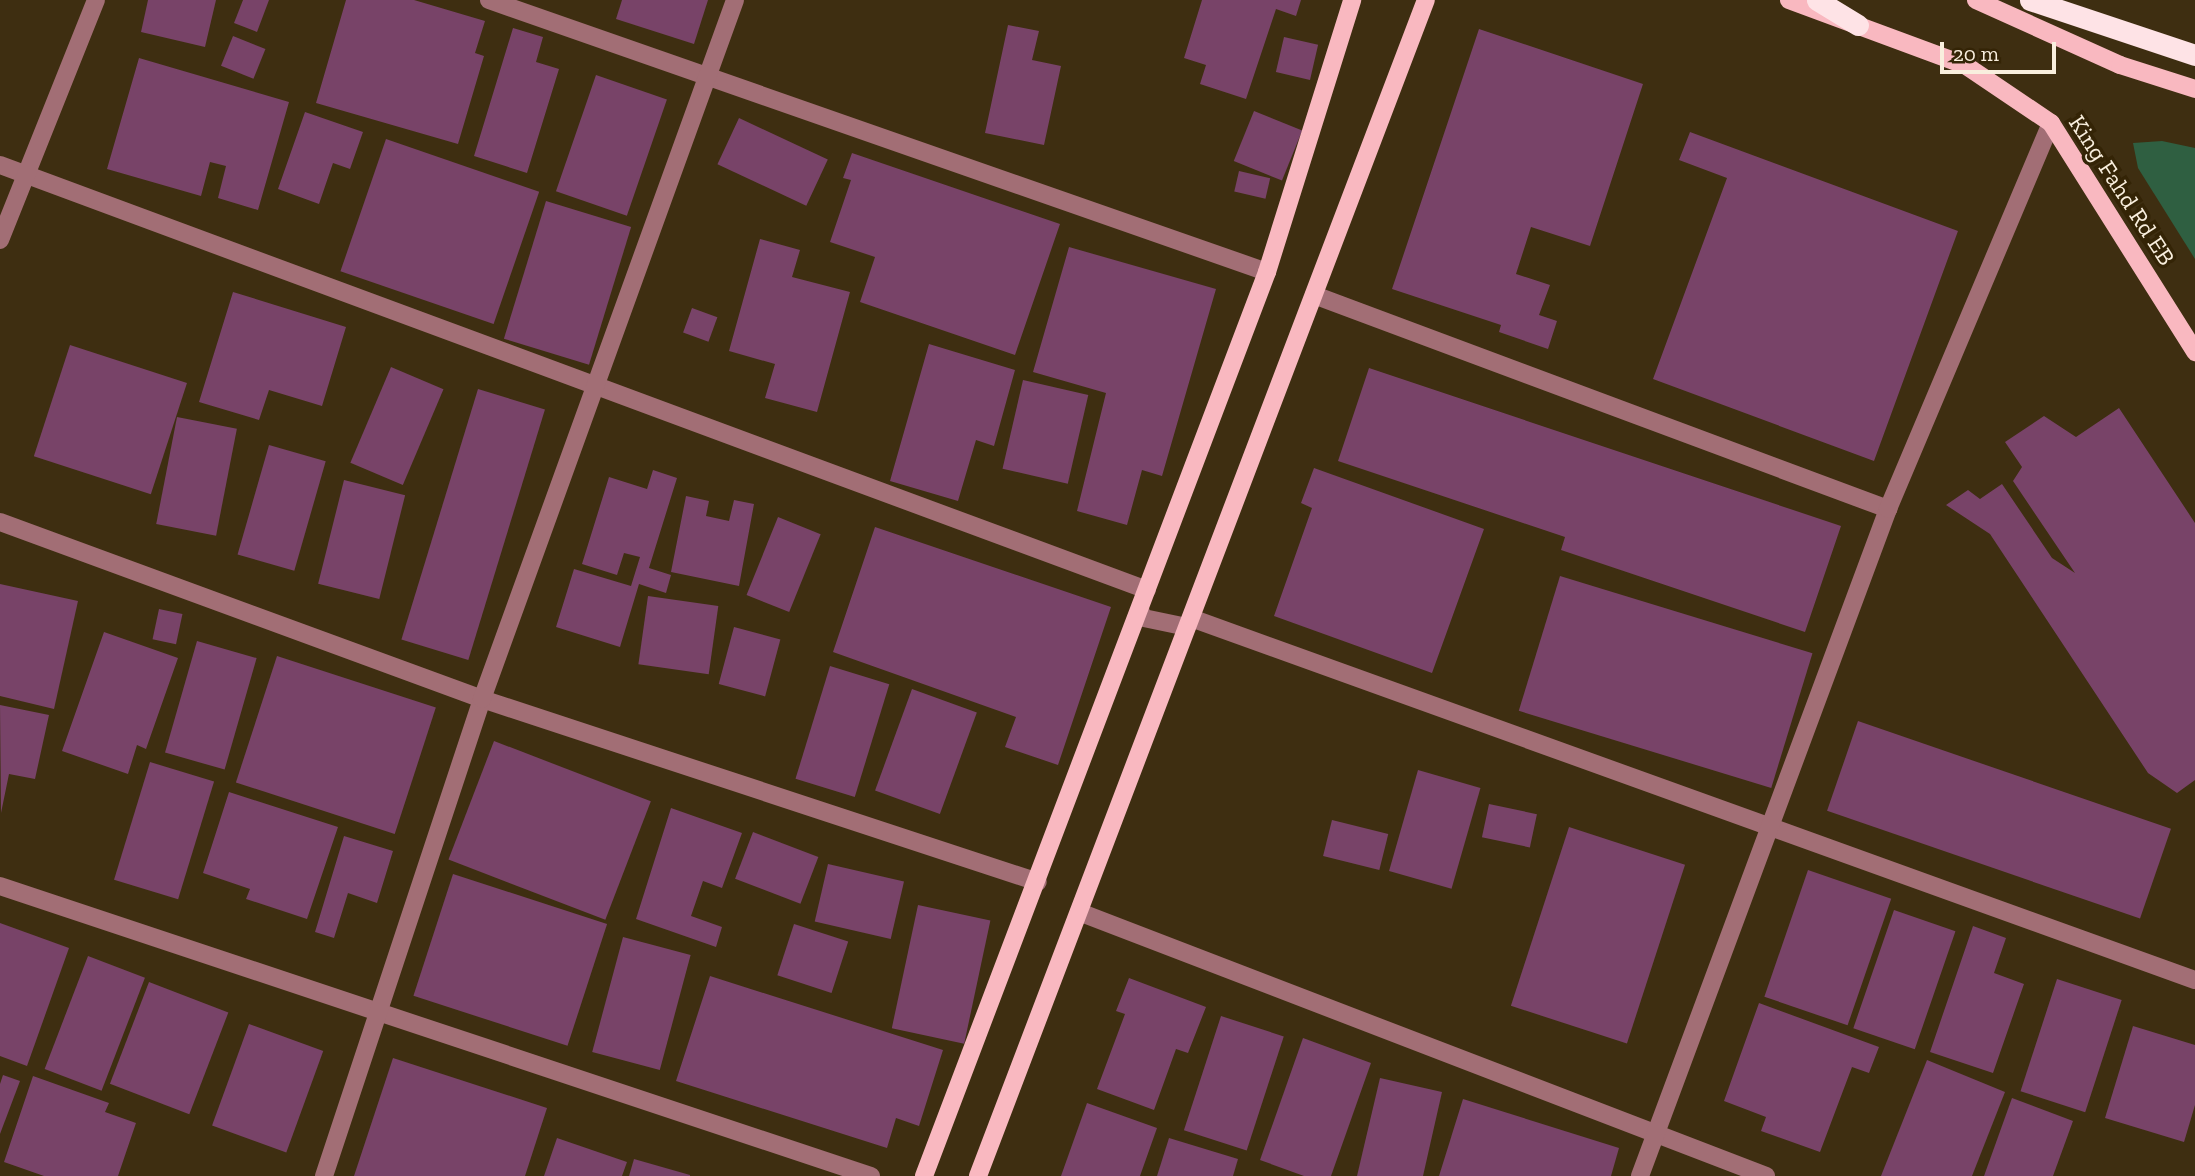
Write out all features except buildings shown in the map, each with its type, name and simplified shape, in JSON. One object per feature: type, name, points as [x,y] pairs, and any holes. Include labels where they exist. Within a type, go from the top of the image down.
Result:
[{"type":"highway","points":[[1817,0],[1858,26]]},
{"type":"highway","points":[[2030,0],[2195,55]]},
{"type":"main road","points":[[924,1176],[1141,612],[1267,272],[1352,0]]},
{"type":"main road","points":[[978,1176],[1426,0]]},
{"type":"main road","name":"King Fahd Rd EB","points":[[1789,0],[1965,65],[2051,122],[2195,352]]},
{"type":"main road","points":[[1976,0],[2120,65],[2195,89]]},
{"type":"street","points":[[0,240],[96,0]]},
{"type":"street","points":[[489,0],[1267,272]]},
{"type":"street","points":[[324,1176],[482,699],[734,0]]},
{"type":"street","points":[[1640,1176],[1772,830],[1888,509],[2051,122]]},
{"type":"street","points":[[0,165],[596,383],[1147,590]]},
{"type":"street","points":[[1314,295],[1888,509]]},
{"type":"street","points":[[0,522],[482,699],[1038,882]]},
{"type":"street","points":[[1141,612],[1139,617],[1189,622],[2195,980]]},
{"type":"street","points":[[0,886],[871,1176]]},
{"type":"street","points":[[1079,912],[1654,1136],[1766,1176]]},
{"type":"green space","points":[[2162,141],[2195,148],[2195,259],[2138,168],[2133,143]]}]
